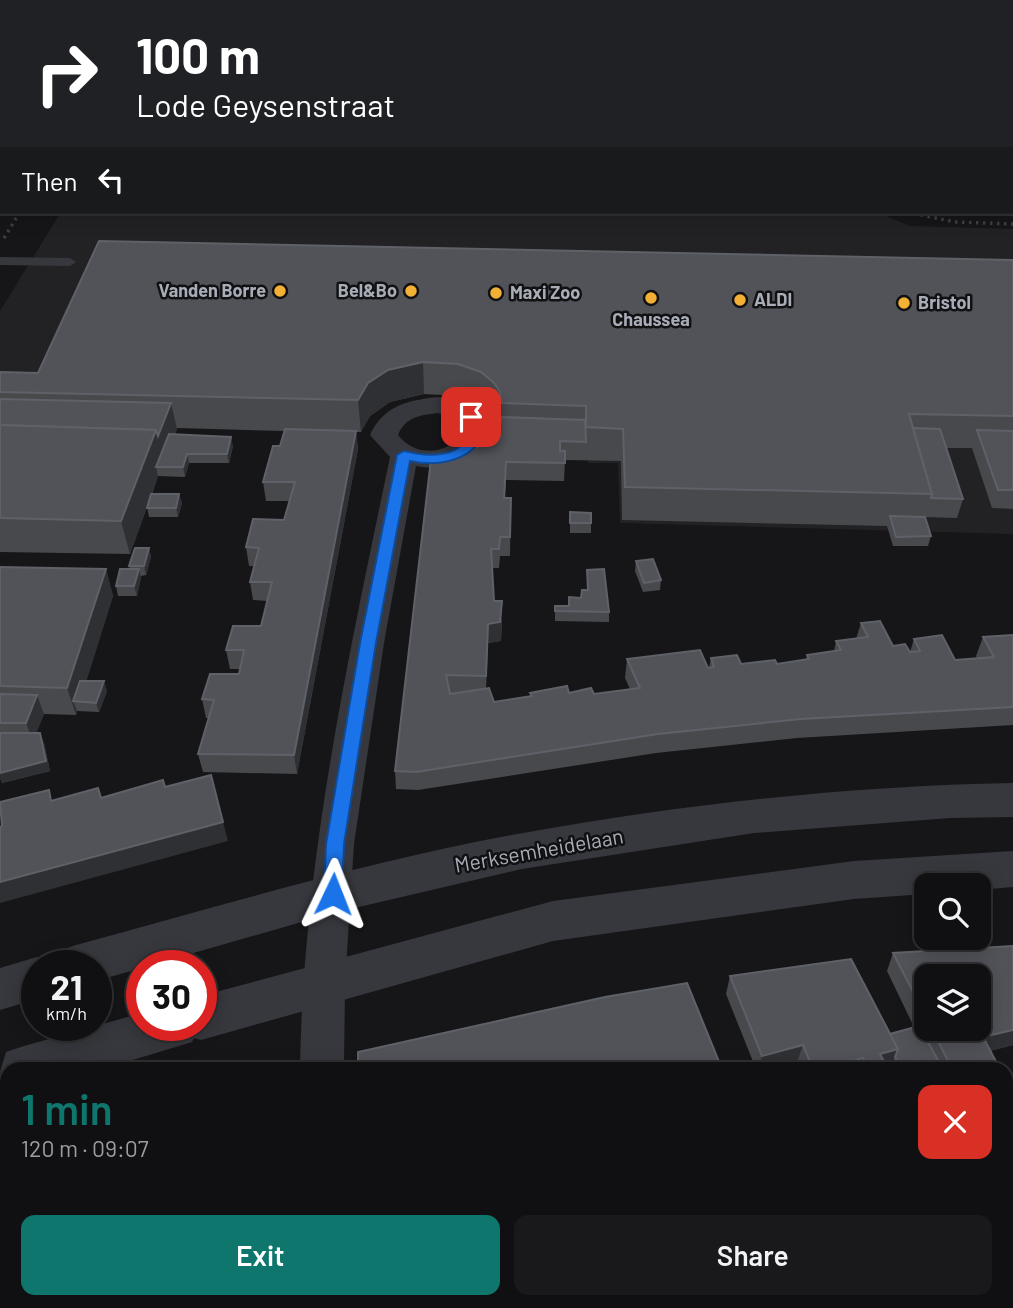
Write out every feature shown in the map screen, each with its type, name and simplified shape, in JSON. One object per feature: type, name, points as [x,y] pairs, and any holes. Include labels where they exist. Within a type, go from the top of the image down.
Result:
[{"type":"street","points":[[322,1062],[324,983],[335,844],[368,643],[404,455]]},
{"type":"street","name":"Merksemheidelaan","points":[[112,956],[333,894],[522,851],[754,816],[950,801],[1013,800]]},
{"type":"street","points":[[217,1013],[553,921],[854,880],[1013,869]]},
{"type":"street","points":[[0,989],[21,983]]},
{"type":"street","points":[[49,1062],[126,1040]]},
{"type":"lane","points":[[0,261],[70,262]]},
{"type":"path","points":[[0,244],[19,214]]},
{"type":"path","points":[[917,214],[955,222],[1013,224]]},
{"type":"shaded area","points":[[60,214],[881,214],[910,226],[1013,229],[1013,534],[620,523],[618,463],[588,463],[587,458],[496,434],[482,409],[451,395],[430,393],[0,422],[0,311]]},
{"type":"building","points":[[99,241],[1013,260],[1013,416],[909,414],[932,494],[625,487],[623,429],[586,427],[586,406],[502,403],[500,392],[494,383],[481,372],[458,364],[423,362],[388,370],[368,383],[358,400],[0,392],[0,372],[38,373]]},
{"type":"building","points":[[0,399],[171,403],[158,436],[156,430],[0,425]]},
{"type":"building","points":[[502,417],[585,420],[586,442],[560,441],[560,451],[565,451],[565,463],[506,462],[504,498],[511,498],[510,537],[500,537],[499,549],[491,549],[494,601],[502,601],[500,622],[488,624],[486,676],[446,675],[450,694],[489,688],[494,702],[532,696],[530,693],[567,686],[569,693],[591,688],[594,694],[640,688],[627,659],[700,650],[708,668],[714,667],[711,658],[737,655],[741,664],[775,660],[777,664],[809,659],[807,655],[841,650],[836,641],[868,637],[861,623],[880,621],[893,646],[905,644],[910,652],[920,651],[914,639],[942,635],[955,660],[994,657],[983,637],[1013,635],[1013,707],[801,719],[658,734],[416,772],[395,771],[431,459],[463,453],[480,446],[498,429]]},
{"type":"building","points":[[0,425],[156,430],[121,521],[0,518]]},
{"type":"building","points":[[913,428],[940,429],[963,499],[931,498]]},
{"type":"building","points":[[285,429],[356,431],[294,755],[198,754],[214,700],[202,699],[210,674],[239,674],[244,650],[226,650],[233,626],[261,626],[272,582],[250,582],[259,548],[246,547],[253,519],[284,520],[295,482],[263,482],[273,446],[280,446]]},
{"type":"building","points":[[977,430],[1013,431],[1013,490],[998,490]]},
{"type":"building","points":[[169,434],[231,437],[227,454],[187,454],[183,467],[156,467]]},
{"type":"building","points":[[151,494],[179,494],[176,508],[147,508]]},
{"type":"building","points":[[570,512],[591,513],[591,523],[570,523]]},
{"type":"building","points":[[890,516],[925,517],[931,536],[896,537]]},
{"type":"building","points":[[135,548],[149,548],[144,566],[129,566]]},
{"type":"building","points":[[653,559],[661,580],[644,583],[636,561]]},
{"type":"building","points":[[0,567],[106,569],[67,688],[0,686]]},
{"type":"building","points":[[120,569],[139,569],[134,586],[116,586]]},
{"type":"building","points":[[604,569],[609,612],[555,611],[555,606],[569,606],[569,597],[581,598],[582,590],[588,590],[587,570]]},
{"type":"building","points":[[80,681],[104,681],[96,703],[73,701]]},
{"type":"building","points":[[0,694],[37,695],[26,723],[0,723]]},
{"type":"building","points":[[0,733],[40,733],[46,761],[0,773]]},
{"type":"building","points":[[211,775],[223,822],[0,882],[0,802],[49,790],[51,801],[98,788],[101,798],[163,780],[165,787]]},
{"type":"building","points":[[1013,946],[1013,1030],[991,1035],[991,964],[914,964],[914,994],[893,953],[991,950],[991,947]]},
{"type":"building","points":[[851,959],[898,1049],[880,1054],[884,1062],[865,1062],[863,1058],[856,1060],[857,1062],[810,1062],[803,1045],[762,1056],[730,976]]},
{"type":"building","points":[[687,983],[719,1062],[358,1062],[358,1052],[605,997]]},
{"type":"building","points":[[914,1027],[914,1041],[927,1041],[939,1062],[898,1062],[895,1057],[898,1049],[890,1034]]},
{"type":"building","points":[[938,1041],[985,1041],[996,1062],[948,1062]]},
{"type":"place","name":"Vanden Borre","points":[[280,291]]},
{"type":"place","name":"Bel&Bo","points":[[411,291]]},
{"type":"place","name":"Maxi Zoo","points":[[496,293]]},
{"type":"place","name":"Chaussea","points":[[651,298]]},
{"type":"place","name":"ALDI","points":[[740,300]]},
{"type":"place","name":"Bristol","points":[[904,303]]},
{"type":"route","points":[[333,894],[335,844],[368,643],[404,455],[423,460],[444,458],[463,452],[475,441],[477,429],[471,417]]}]
